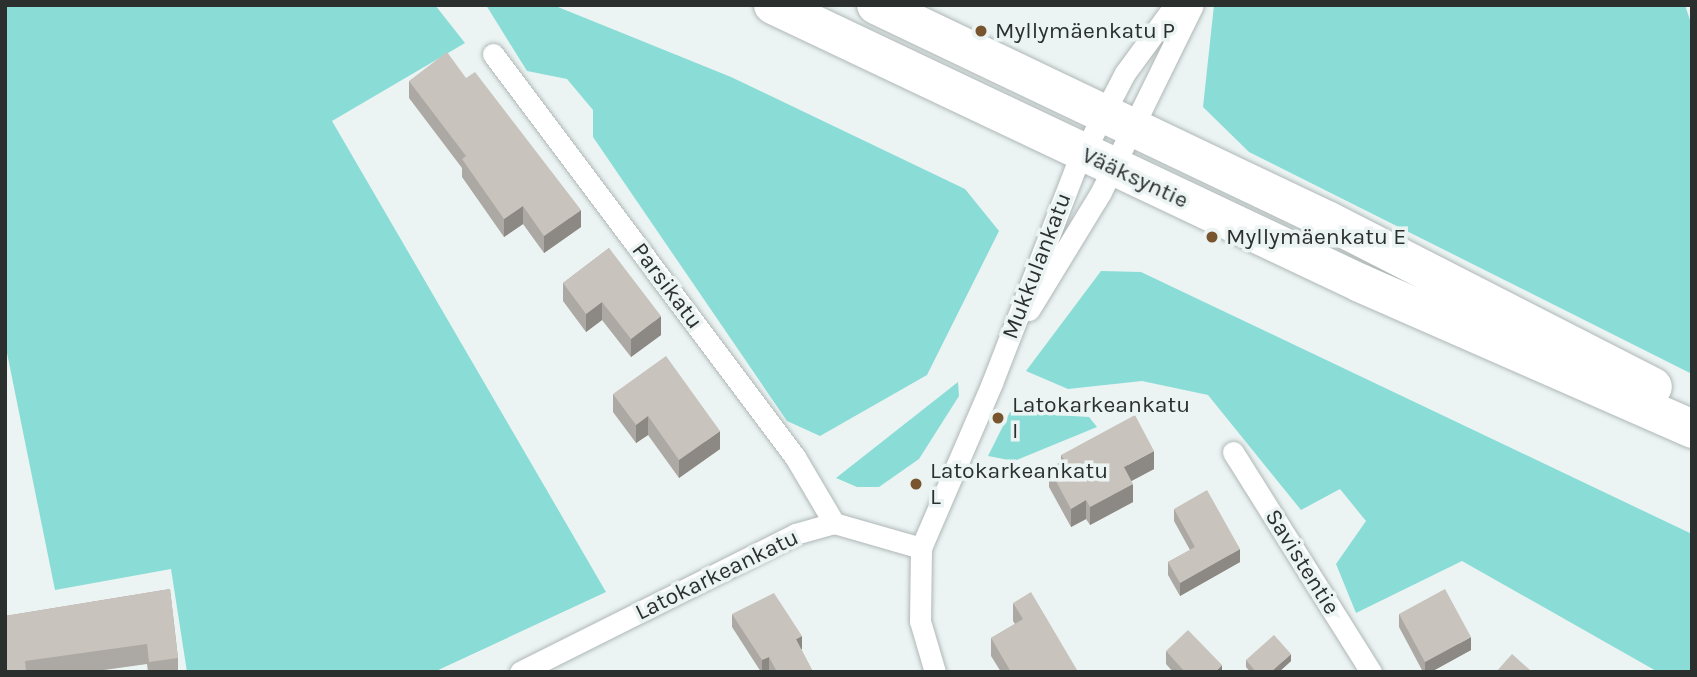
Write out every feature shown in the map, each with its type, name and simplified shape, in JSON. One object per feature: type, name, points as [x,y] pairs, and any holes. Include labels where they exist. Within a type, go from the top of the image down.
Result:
[{"type":"highway","name":"Vääksyntie","points":[[773,5],[1098,161],[1692,429]]},
{"type":"highway","name":"Vääksyntie","points":[[876,5],[1448,281],[1692,407]]},
{"type":"street","points":[[1118,120],[1125,73],[1175,5]]},
{"type":"street","points":[[1098,161],[1118,120],[1193,5]]},
{"type":"street","name":"Parsikatu","points":[[493,54],[795,457],[834,523]]},
{"type":"street","name":"Mukkulankatu","points":[[935,672],[920,621],[921,548],[992,383],[1118,120]]},
{"type":"street","name":"Mukkulankatu","points":[[992,383],[1098,161]]},
{"type":"street","name":"Savistentie","points":[[1233,453],[1371,672]]},
{"type":"street","points":[[834,523],[921,548]]},
{"type":"street","name":"Latokarkeankatu","points":[[520,672],[795,534],[834,523]]},
{"type":"shaded area","points":[[5,5],[435,5],[465,43],[332,121],[606,592],[434,672],[187,672],[171,569],[55,590],[5,343]]},
{"type":"shaded area","points":[[486,5],[553,5],[731,77],[965,189],[999,231],[927,375],[820,436],[787,421],[593,137],[593,110],[567,79],[527,71]]},
{"type":"shaded area","points":[[1214,5],[1685,5],[1692,26],[1692,374],[1249,152],[1203,107]]},
{"type":"shaded area","points":[[1101,271],[1141,272],[1692,534],[1692,672],[1658,672],[1462,561],[1356,613],[1336,564],[1366,521],[1340,489],[1301,510],[1208,395],[1142,381],[1068,389],[1026,371]]},
{"type":"shaded area","points":[[958,382],[959,396],[919,459],[879,487],[857,487],[836,478]]},
{"type":"shaded area","points":[[1010,412],[1089,417],[1097,427],[1014,461],[988,456]]},
{"type":"building","points":[[447,52],[466,78],[475,72],[581,210],[544,236],[523,206],[504,219],[462,159],[466,156],[409,81]]},
{"type":"building","points":[[609,248],[661,316],[631,339],[602,302],[586,314],[563,283]]},
{"type":"building","points":[[666,356],[720,431],[679,460],[648,416],[636,425],[613,394]]},
{"type":"building","points":[[1135,415],[1154,451],[1124,467],[1133,484],[1090,507],[1086,500],[1071,509],[1049,468],[1065,461],[1061,455]]},
{"type":"building","points":[[1207,490],[1240,549],[1180,583],[1168,562],[1195,547],[1174,509]]},
{"type":"building","points":[[170,589],[178,658],[149,662],[147,644],[25,661],[26,671],[5,672],[5,616]]},
{"type":"building","points":[[1445,589],[1471,637],[1425,662],[1399,614]]},
{"type":"building","points":[[1031,592],[1077,670],[1011,672],[991,638],[1023,619],[1013,603]]},
{"type":"building","points":[[774,593],[802,636],[796,639],[813,672],[777,672],[769,657],[762,660],[732,614]]},
{"type":"building","points":[[1188,630],[1222,665],[1215,672],[1185,672],[1166,651]]},
{"type":"building","points":[[1274,635],[1291,654],[1271,672],[1256,672],[1246,660]]},
{"type":"building","points":[[1512,654],[1530,670],[1496,672]]},
{"type":"place","name":"Myllymäenkatu P","points":[[981,31]]},
{"type":"place","name":"Myllymäenkatu E","points":[[1212,237]]},
{"type":"place","name":"Latokarkeankatu I","points":[[998,418]]},
{"type":"place","name":"Latokarkeankatu L","points":[[916,484]]}]
